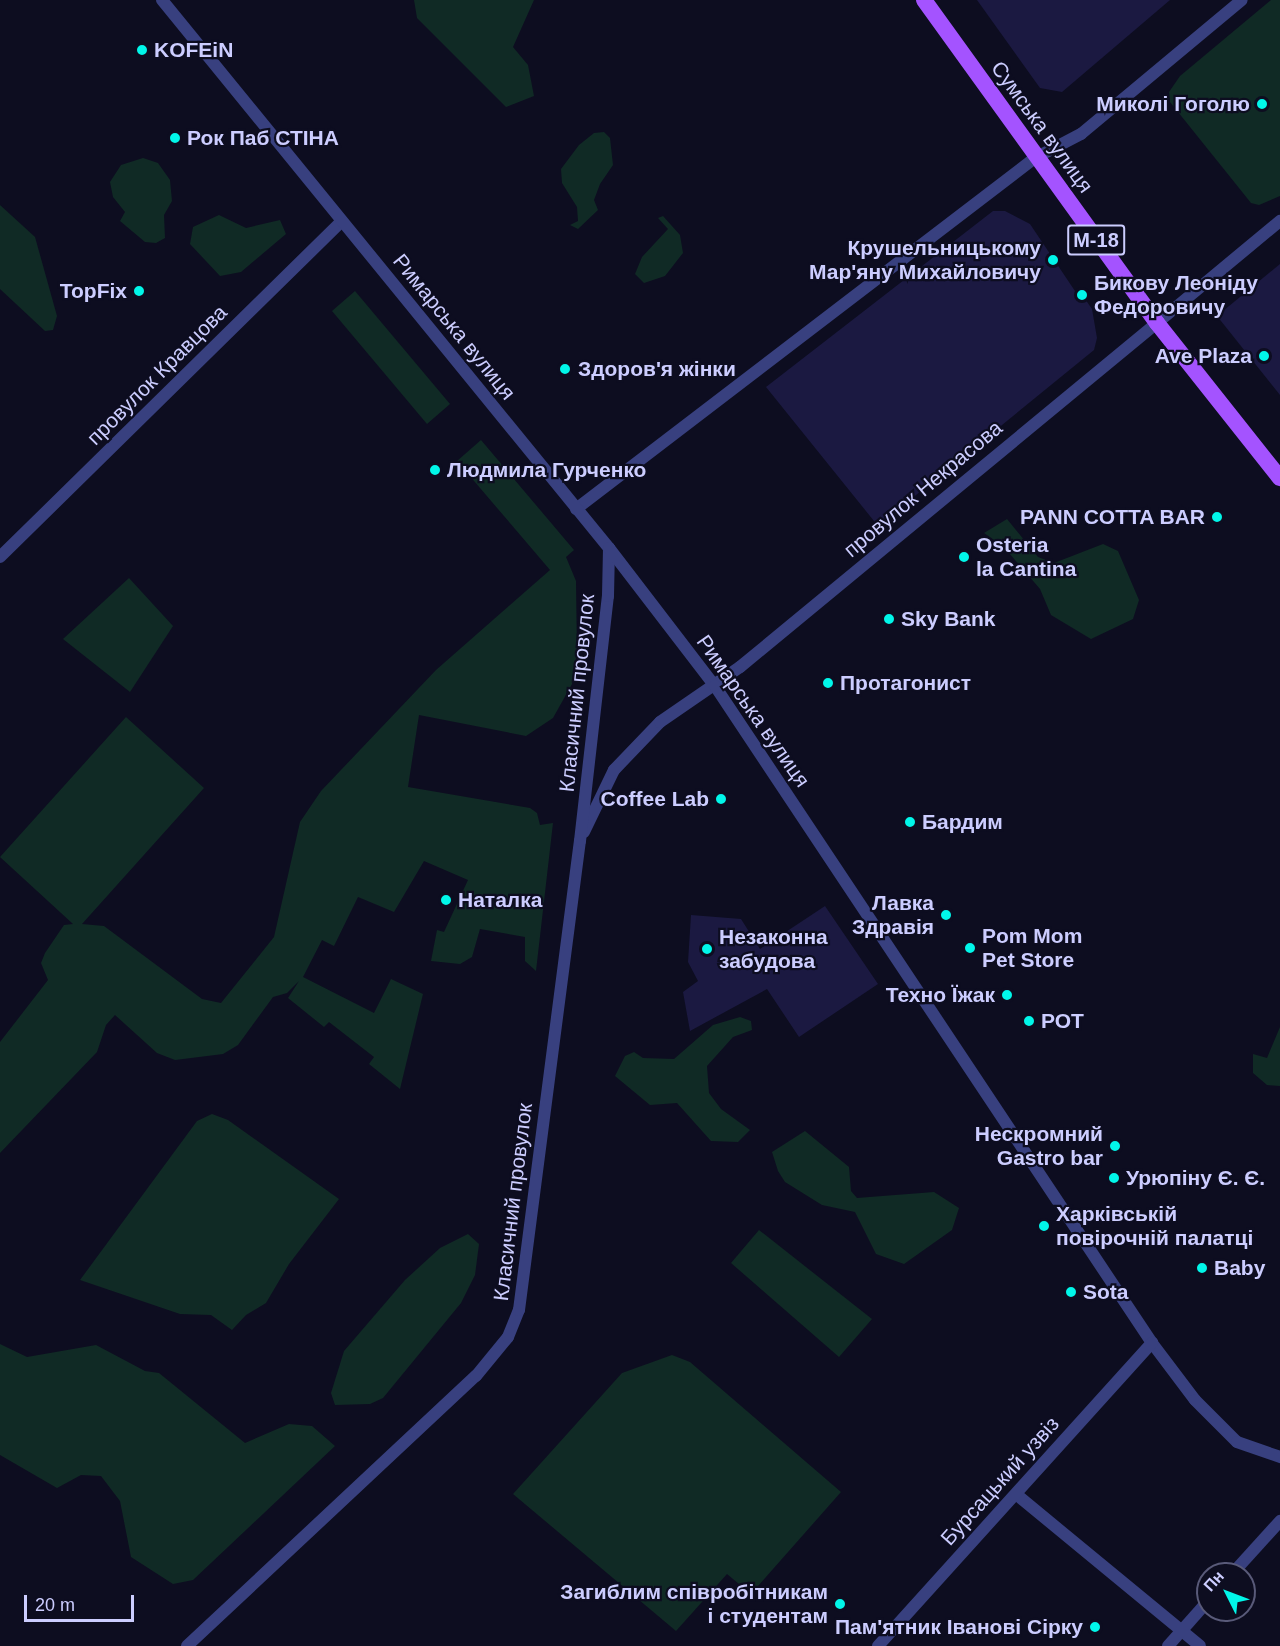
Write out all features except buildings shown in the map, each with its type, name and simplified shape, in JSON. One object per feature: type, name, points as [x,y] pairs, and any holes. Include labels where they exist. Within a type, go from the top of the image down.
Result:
[{"type":"main road","name":"Сумська вулиця","points":[[924,0],[1035,158],[1157,323],[1280,478]]},
{"type":"street","name":"Римарська вулиця","points":[[162,0],[609,548],[715,686],[1152,1343],[1214,1424],[1237,1442],[1280,1457]]},
{"type":"street","points":[[576,509],[1035,158],[1081,134],[1242,0]]},
{"type":"street","name":"провулок Кравцова","points":[[0,557],[342,221]]},
{"type":"street","name":"провулок Некрасова","points":[[715,686],[1280,221]]},
{"type":"street","name":"Класичний провулок","points":[[187,1646],[443,1408],[508,1337],[519,1311],[580,842],[608,596],[609,548]]},
{"type":"street","name":"Класичний провулок","points":[[580,842],[614,770],[660,722],[715,686]]},
{"type":"street","name":"Бурсацький узвіз","points":[[878,1646],[1017,1495],[1152,1343]]},
{"type":"street","points":[[1017,1495],[1200,1646]]},
{"type":"street","points":[[1243,1562],[1280,1521]]},
{"type":"street","points":[[1168,1646],[1196,1615]]},
{"type":"green space","points":[[414,0],[534,0],[513,47],[528,65],[534,96],[506,107],[417,18]]},
{"type":"green space","points":[[1271,0],[1280,0],[1280,196],[1259,205],[1251,203],[1170,102],[1169,92],[1180,76]]},
{"type":"green space","points":[[604,132],[610,138],[613,165],[600,184],[594,200],[598,210],[578,229],[570,225],[578,221],[577,207],[562,183],[561,169],[579,145],[594,133]]},
{"type":"green space","points":[[143,158],[158,163],[170,180],[172,201],[164,215],[165,238],[156,243],[145,242],[120,221],[125,212],[113,197],[110,182],[121,165]]},
{"type":"green space","points":[[0,205],[35,237],[57,316],[53,330],[45,331],[0,289]]},
{"type":"green space","points":[[219,215],[246,228],[280,220],[286,234],[241,272],[220,276],[190,244],[193,227]]},
{"type":"green space","points":[[663,216],[680,235],[683,253],[665,276],[644,283],[635,274],[642,257],[668,229],[658,218]]},
{"type":"green space","points":[[355,291],[450,404],[427,424],[332,311]]},
{"type":"green space","points":[[481,440],[574,550],[566,557],[576,581],[577,655],[572,684],[553,718],[526,736],[419,715],[408,787],[530,808],[537,813],[540,825],[553,823],[536,971],[525,961],[525,937],[480,929],[472,957],[460,964],[431,961],[437,930],[444,932],[468,880],[424,861],[394,912],[358,897],[334,946],[322,940],[303,977],[374,1013],[391,979],[423,994],[400,1089],[369,1064],[374,1057],[329,1022],[324,1027],[288,998],[299,981],[287,993],[273,997],[238,1045],[223,1054],[175,1060],[157,1053],[115,1015],[106,1025],[97,1052],[0,1153],[0,1042],[48,980],[41,963],[45,953],[64,925],[73,924],[0,857],[126,717],[204,788],[82,924],[104,926],[202,999],[221,1003],[274,937],[300,822],[321,791],[436,670],[550,570],[457,461]]},
{"type":"green space","points":[[1007,519],[1038,557],[1054,563],[1103,544],[1118,551],[1139,600],[1133,619],[1091,639],[1051,615],[1040,589],[1003,546],[984,533]]},
{"type":"green space","points":[[129,578],[173,626],[130,692],[63,639]]},
{"type":"green space","points":[[740,1017],[751,1021],[752,1030],[733,1037],[707,1066],[709,1093],[721,1109],[750,1130],[738,1142],[711,1141],[677,1103],[650,1105],[615,1076],[625,1056],[634,1052],[643,1058],[674,1059],[713,1025]]},
{"type":"green space","points":[[1280,1027],[1280,1086],[1267,1085],[1253,1073],[1253,1054],[1267,1058]]},
{"type":"green space","points":[[212,1114],[228,1120],[339,1199],[289,1264],[266,1303],[246,1315],[232,1330],[211,1315],[180,1314],[80,1280],[197,1121]]},
{"type":"green space","points":[[805,1131],[849,1167],[851,1191],[857,1198],[934,1192],[959,1208],[952,1230],[904,1264],[876,1254],[855,1212],[822,1205],[785,1182],[778,1171],[772,1152]]},
{"type":"green space","points":[[759,1230],[872,1319],[839,1357],[731,1263]]},
{"type":"green space","points":[[468,1234],[479,1244],[475,1275],[461,1303],[383,1398],[370,1404],[335,1405],[331,1393],[344,1351],[405,1280],[440,1248]]},
{"type":"green space","points":[[0,1344],[27,1357],[96,1345],[145,1371],[159,1373],[245,1443],[289,1424],[312,1426],[335,1446],[193,1580],[173,1584],[131,1557],[120,1501],[101,1476],[81,1475],[57,1488],[0,1455]]},
{"type":"green space","points":[[672,1355],[690,1362],[841,1492],[751,1594],[727,1574],[676,1631],[513,1494],[622,1373]]},
{"type":"place","name":"KOFEiN","points":[[142,50]]},
{"type":"place","name":"Миколі Гоголю","points":[[1262,104]]},
{"type":"place","name":"Рок Паб СТІНА","points":[[175,138]]},
{"type":"place","name":"Крушельницькому Мар'яну Михайловичу","points":[[1053,260]]},
{"type":"place","name":"TopFix","points":[[139,291]]},
{"type":"place","name":"Бикову Леоніду Федоровичу","points":[[1082,295]]},
{"type":"place","name":"Ave Plaza","points":[[1264,356]]},
{"type":"place","name":"Здоров'я жінки","points":[[565,369]]},
{"type":"place","name":"Людмила Гурченко","points":[[435,470]]},
{"type":"place","name":"PANN COTTA BAR","points":[[1217,517]]},
{"type":"place","name":"Osteria la Cantina","points":[[964,557]]},
{"type":"place","name":"Sky Bank","points":[[889,619]]},
{"type":"place","name":"Протагонист","points":[[828,683]]},
{"type":"place","name":"Coffee Lab","points":[[721,799]]},
{"type":"place","name":"Бардим","points":[[910,822]]},
{"type":"place","name":"Наталка","points":[[446,900]]},
{"type":"place","name":"Лавка Здравія","points":[[946,915]]},
{"type":"place","name":"Pom Mom Pet Store","points":[[970,948]]},
{"type":"place","name":"Незаконна забудова","points":[[707,949]]},
{"type":"place","name":"Техно Їжак","points":[[1007,995]]},
{"type":"place","name":"РОТ","points":[[1029,1021]]},
{"type":"place","name":"Нескромний Gastro bar","points":[[1115,1146]]},
{"type":"place","name":"Урюпіну Є. Є.","points":[[1114,1178]]},
{"type":"place","name":"Харківській повірочній палатці","points":[[1044,1226]]},
{"type":"place","name":"Baby","points":[[1202,1268]]},
{"type":"place","name":"Sota","points":[[1071,1292]]},
{"type":"place","name":"Загиблим співробітникам і студентам","points":[[840,1604]]},
{"type":"place","name":"Пам'ятник Іванові Сірку","points":[[1095,1627]]}]
